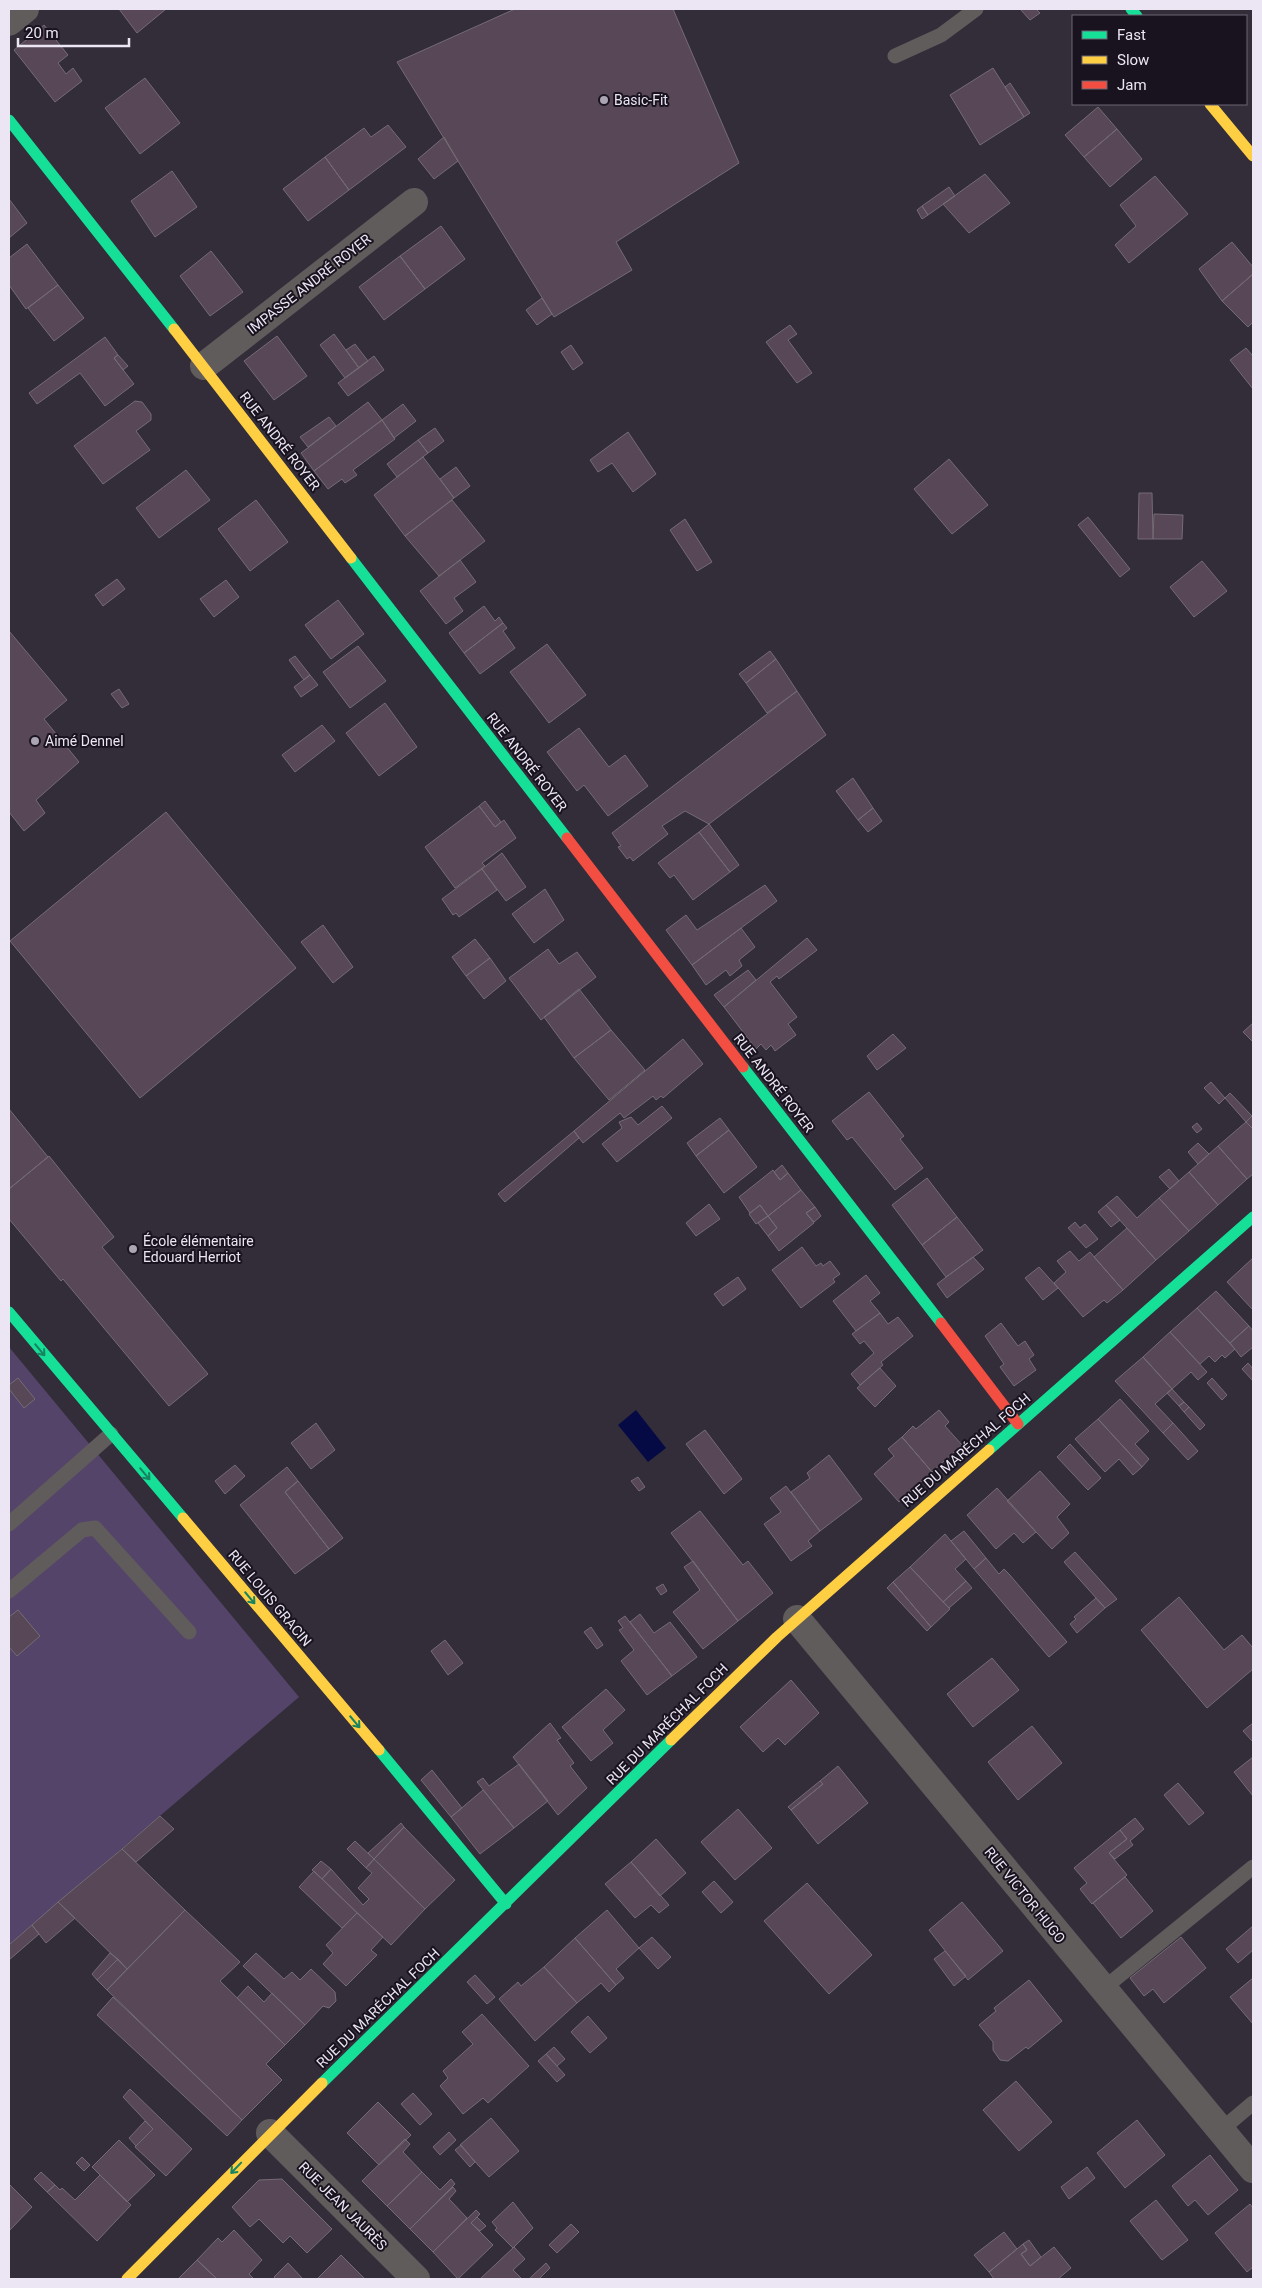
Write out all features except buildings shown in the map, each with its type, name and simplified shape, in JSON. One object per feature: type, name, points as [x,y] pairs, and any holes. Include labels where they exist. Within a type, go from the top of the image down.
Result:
[{"type":"street","points":[[9,22],[25,9]]},
{"type":"street","points":[[1211,105],[1253,156]]},
{"type":"street","name":"RUE ANDRÉ ROYER","points":[[9,120],[204,366],[1018,1424]]},
{"type":"street","name":"IMPASSE ANDRÉ ROYER","points":[[204,366],[414,202]]},
{"type":"street","name":"RUE DU MARÉCHAL FOCH","points":[[127,2279],[270,2133],[797,1619],[1253,1217]]},
{"type":"street","name":"RUE LOUIS GRACIN","points":[[9,1312],[419,1797],[506,1904]]},
{"type":"street","name":"RUE VICTOR HUGO","points":[[797,1619],[1253,2169]]},
{"type":"street","name":"RUE JEAN JAURÈS","points":[[270,2133],[416,2279]]},
{"type":"lane","points":[[895,56],[941,35],[976,9]]},
{"type":"lane","points":[[9,1524],[111,1434]]},
{"type":"lane","points":[[10,1585],[82,1530],[95,1528],[189,1632]]},
{"type":"lane","points":[[1103,1989],[1253,1868]]},
{"type":"lane","points":[[1221,2130],[1253,2103]]},
{"type":"shaded area","points":[[9,1347],[299,1697],[9,1945]]},
{"type":"shaded area","points":[[636,1410],[666,1448],[648,1462],[618,1425]]},
{"type":"traffic: fast","points":[[1131,9],[1136,15]]},
{"type":"traffic: fast","points":[[9,120],[174,329]]},
{"type":"traffic: fast","points":[[351,558],[567,838]]},
{"type":"traffic: fast","points":[[743,1067],[941,1323]]},
{"type":"traffic: fast","points":[[989,1450],[1253,1217]]},
{"type":"traffic: fast","points":[[9,1312],[183,1518]]},
{"type":"traffic: fast","points":[[322,2083],[671,1740]]},
{"type":"traffic: fast","points":[[379,1750],[506,1904]]},
{"type":"traffic: slow","points":[[1211,105],[1253,156]]},
{"type":"traffic: slow","points":[[174,329],[351,558]]},
{"type":"traffic: slow","points":[[671,1740],[777,1637],[989,1450]]},
{"type":"traffic: slow","points":[[183,1518],[379,1750]]},
{"type":"traffic: slow","points":[[127,2279],[322,2083]]},
{"type":"traffic: jam","points":[[567,838],[743,1067]]},
{"type":"traffic: jam","points":[[941,1323],[1018,1424]]},
{"type":"place","name":"Basic-Fit","points":[[604,100]]},
{"type":"place","name":"Aimé Dennel","points":[[35,741]]},
{"type":"place","name":"École élémentaire Edouard Herriot","points":[[133,1249]]}]
